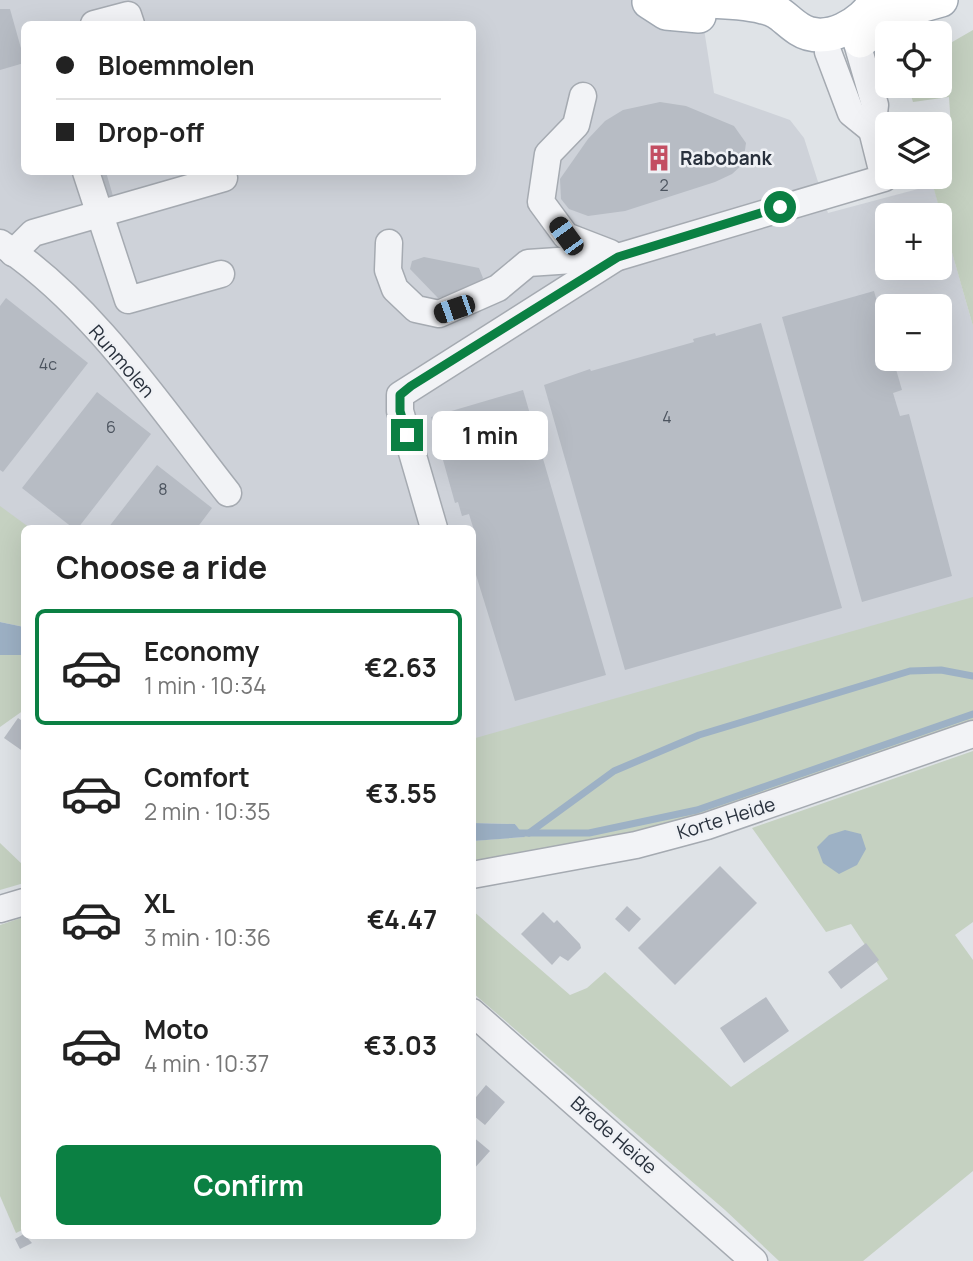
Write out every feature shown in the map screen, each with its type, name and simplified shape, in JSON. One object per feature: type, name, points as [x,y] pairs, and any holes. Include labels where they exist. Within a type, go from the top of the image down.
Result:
[{"type":"main road","points":[[655,1],[666,13],[764,10],[799,45],[866,20],[940,0]]},
{"type":"street","points":[[105,21],[128,15],[130,21]]},
{"type":"street","points":[[389,243],[388,270],[395,289],[416,309],[439,314],[498,288],[528,263],[618,257],[884,178],[872,130],[851,113],[866,20]]},
{"type":"street","points":[[583,96],[576,125],[548,154],[541,202],[566,236],[618,257]]},
{"type":"street","points":[[87,175],[128,300],[221,274]]},
{"type":"street","points":[[6,248],[33,233],[224,178],[223,175]]},
{"type":"street","name":"Runmolen","points":[[6,248],[45,279],[111,344],[228,493]]},
{"type":"street","points":[[433,525],[400,411],[400,395],[618,257]]},
{"type":"street","name":"Korte Heide","points":[[476,874],[624,847],[708,825],[973,734]]},
{"type":"street","points":[[0,909],[21,903]]},
{"type":"street","name":"Brede Heide","points":[[476,1016],[754,1261]]},
{"type":"shaded area","points":[[0,0],[706,0],[704,29],[714,93],[790,120],[804,138],[828,213],[918,189],[934,189],[938,203],[875,203],[875,280],[952,280],[952,252],[973,326],[973,613],[476,754],[476,525],[21,525],[21,534],[0,575]]},
{"type":"green space","points":[[973,30],[973,326],[952,252],[952,203],[938,203],[934,189],[952,189],[952,112],[949,98],[952,98],[952,42]]},
{"type":"green space","points":[[912,98],[942,98],[913,102]]},
{"type":"green space","points":[[0,506],[26,525],[21,525],[21,626],[0,622]]},
{"type":"green space","points":[[973,597],[973,726],[768,798],[537,857],[476,860],[476,841],[524,837],[515,824],[476,823],[476,738]]},
{"type":"green space","points":[[0,655],[21,655],[21,712],[0,727]]},
{"type":"green space","points":[[973,751],[973,922],[955,935],[973,960],[973,1171],[863,1261],[779,1261],[725,1210],[476,996],[476,913],[570,995],[587,988],[605,972],[731,1087],[888,979],[851,924],[826,932],[752,828]]},
{"type":"green space","points":[[0,843],[21,863],[21,884],[0,890]]},
{"type":"green space","points":[[21,918],[21,1230],[16,1233],[0,1196],[0,925]]},
{"type":"water","points":[[0,622],[21,626],[21,655],[0,655]]},
{"type":"water","points":[[476,823],[515,824],[525,837],[476,841]]},
{"type":"water","points":[[845,830],[861,834],[866,849],[857,865],[839,874],[823,863],[817,847],[829,835]]},
{"type":"building","points":[[0,9],[10,9],[21,48],[21,64],[0,70]]},
{"type":"building","name":"Rabobank","points":[[660,102],[686,106],[734,126],[746,143],[743,164],[732,174],[715,182],[625,211],[588,216],[569,209],[561,199],[560,179],[588,139],[605,121],[623,110]]},
{"type":"building","points":[[95,175],[107,175],[113,196],[102,199]]},
{"type":"building","points":[[424,257],[479,268],[483,278],[480,283],[456,294],[438,298],[410,269],[412,261]]},
{"type":"building","points":[[874,291],[875,371],[896,371],[902,390],[893,393],[900,416],[909,414],[952,576],[862,602],[782,317]]},
{"type":"building","points":[[6,298],[88,363],[3,472],[0,470],[0,306]]},
{"type":"building","points":[[761,323],[842,608],[625,670],[544,385],[590,369],[591,371],[694,342],[693,339],[715,333],[716,336]]},
{"type":"building","points":[[523,390],[606,675],[515,701],[476,575],[476,525],[472,525],[469,514],[462,516],[458,502],[455,503],[431,417]]},
{"type":"building","points":[[97,392],[151,434],[80,525],[69,525],[22,488]]},
{"type":"building","points":[[157,465],[212,508],[199,525],[110,525]]},
{"type":"building","points":[[18,718],[21,720],[21,750],[4,738]]},
{"type":"building","points":[[720,866],[757,903],[675,985],[638,948]]},
{"type":"building","points":[[627,906],[641,919],[629,932],[615,919]]},
{"type":"building","points":[[543,912],[554,923],[557,920],[580,944],[581,948],[568,961],[560,956],[552,965],[521,934]]},
{"type":"building","points":[[866,943],[879,960],[841,989],[828,972]]},
{"type":"building","points":[[766,997],[789,1031],[744,1063],[720,1028]]},
{"type":"building","points":[[486,1085],[505,1102],[485,1125],[476,1118],[476,1097]]},
{"type":"building","points":[[476,1139],[490,1151],[476,1167]]},
{"type":"building","points":[[21,1236],[21,1239],[28,1239],[32,1243],[20,1249],[15,1239]]},
{"type":"waterway","points":[[529,833],[614,771],[699,735],[910,671],[941,670],[973,676]]},
{"type":"waterway","points":[[513,833],[589,833],[697,810],[973,714]]},
{"type":"place","name":"Rabobank","points":[[659,158]]},
{"type":"route","points":[[407,435],[400,411],[400,395],[618,257],[780,207]]}]
